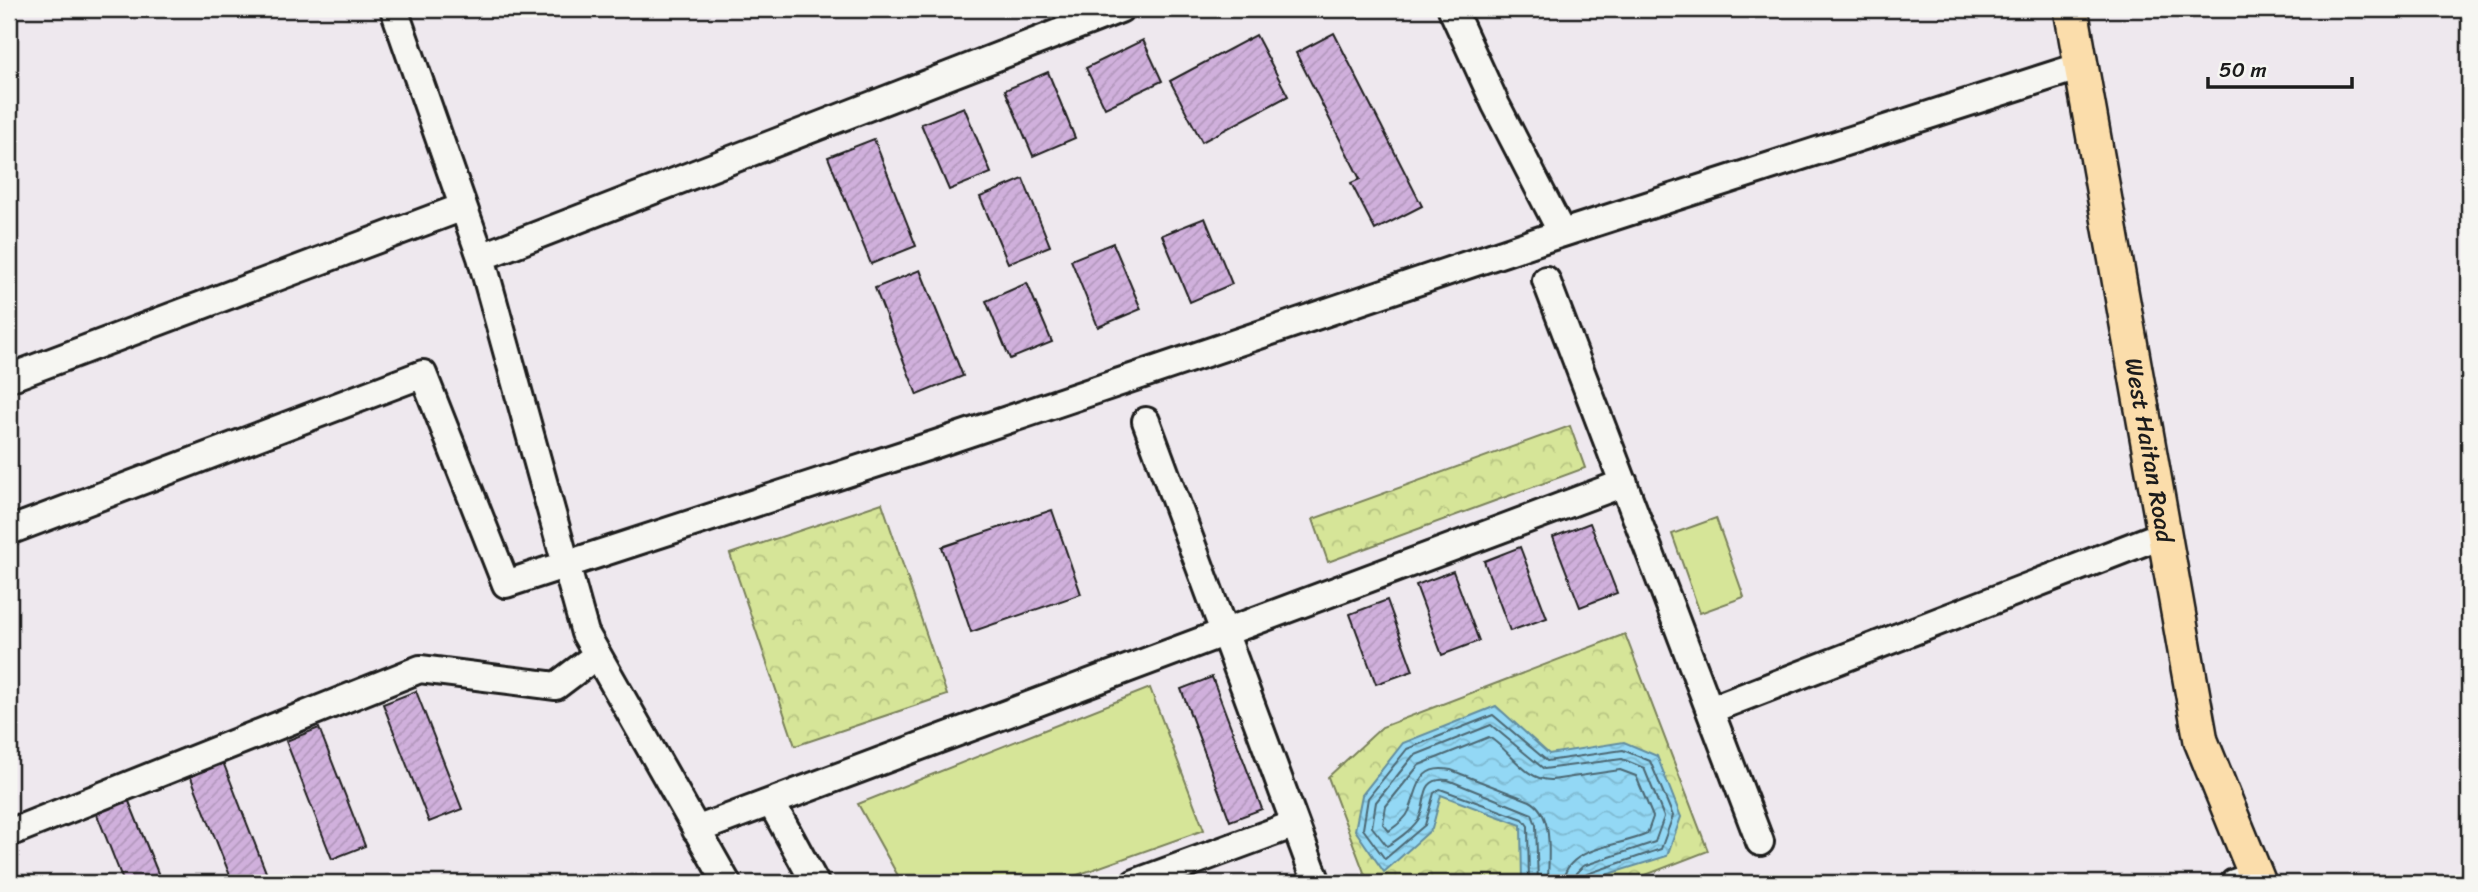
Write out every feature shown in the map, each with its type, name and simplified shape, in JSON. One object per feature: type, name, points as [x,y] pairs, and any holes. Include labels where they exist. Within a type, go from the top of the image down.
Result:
[{"type":"main road","name":"West Haitan Road","points":[[2071,9],[2201,741],[2250,881]]},
{"type":"street","points":[[394,9],[481,257],[585,633],[727,883]]},
{"type":"street","points":[[481,257],[1120,9]]},
{"type":"street","points":[[1452,9],[1496,105],[1562,233]]},
{"type":"street","points":[[9,531],[423,374],[506,584],[936,444],[1562,233],[2081,66]]},
{"type":"street","points":[[9,378],[463,207]]},
{"type":"street","points":[[1546,280],[1760,842]]},
{"type":"street","points":[[1146,421],[1317,883]]},
{"type":"street","points":[[696,830],[1624,483]]},
{"type":"street","points":[[1710,710],[2164,534]]},
{"type":"street","points":[[9,833],[420,668],[556,686],[597,655]]},
{"type":"street","points":[[771,802],[815,883]]},
{"type":"street","points":[[1135,883],[1295,824]]},
{"type":"green space","points":[[1570,426],[1585,468],[1328,562],[1313,519]]},
{"type":"green space","points":[[882,503],[947,695],[795,746],[730,554]]},
{"type":"green space","points":[[1716,518],[1744,597],[1700,613],[1672,534]]},
{"type":"green space","points":[[1625,634],[1708,851],[1625,883],[1368,883],[1328,777],[1382,727]]},
{"type":"green space","points":[[1150,688],[1204,830],[1055,883],[902,883],[858,804]]},
{"type":"water","points":[[1496,706],[1549,754],[1624,742],[1657,756],[1681,817],[1667,856],[1580,883],[1522,883],[1521,825],[1441,795],[1432,829],[1384,872],[1355,830],[1362,795],[1403,743]]},
{"type":"building","points":[[1334,33],[1422,206],[1375,230],[1351,183],[1360,179],[1296,53]]},
{"type":"building","points":[[1256,35],[1288,96],[1202,142],[1170,81]]},
{"type":"building","points":[[1143,40],[1162,81],[1105,108],[1086,68]]},
{"type":"building","points":[[1048,72],[1075,138],[1033,156],[1005,90]]},
{"type":"building","points":[[964,107],[991,173],[949,190],[921,124]]},
{"type":"building","points":[[874,139],[916,246],[871,264],[828,157]]},
{"type":"building","points":[[1023,179],[1050,246],[1008,263],[980,197]]},
{"type":"building","points":[[1205,218],[1232,284],[1190,302],[1162,235]]},
{"type":"building","points":[[1113,243],[1141,309],[1098,327],[1071,260]]},
{"type":"building","points":[[920,270],[963,376],[917,395],[875,288]]},
{"type":"building","points":[[1027,283],[1052,342],[1010,359],[986,301]]},
{"type":"building","points":[[1052,510],[1081,594],[971,632],[942,547]]},
{"type":"building","points":[[1590,523],[1617,593],[1580,607],[1553,537]]},
{"type":"building","points":[[1520,547],[1547,618],[1510,631],[1484,561]]},
{"type":"building","points":[[1453,571],[1479,641],[1442,655],[1416,585]]},
{"type":"building","points":[[1387,600],[1413,671],[1376,684],[1350,614]]},
{"type":"building","points":[[1212,677],[1262,809],[1230,821],[1181,689]]},
{"type":"building","points":[[416,691],[462,809],[429,822],[383,704]]},
{"type":"building","points":[[319,728],[365,846],[332,859],[286,741]]},
{"type":"building","points":[[223,762],[269,880],[261,883],[233,883],[190,775]]},
{"type":"building","points":[[128,799],[162,883],[124,883],[96,812]]}]
